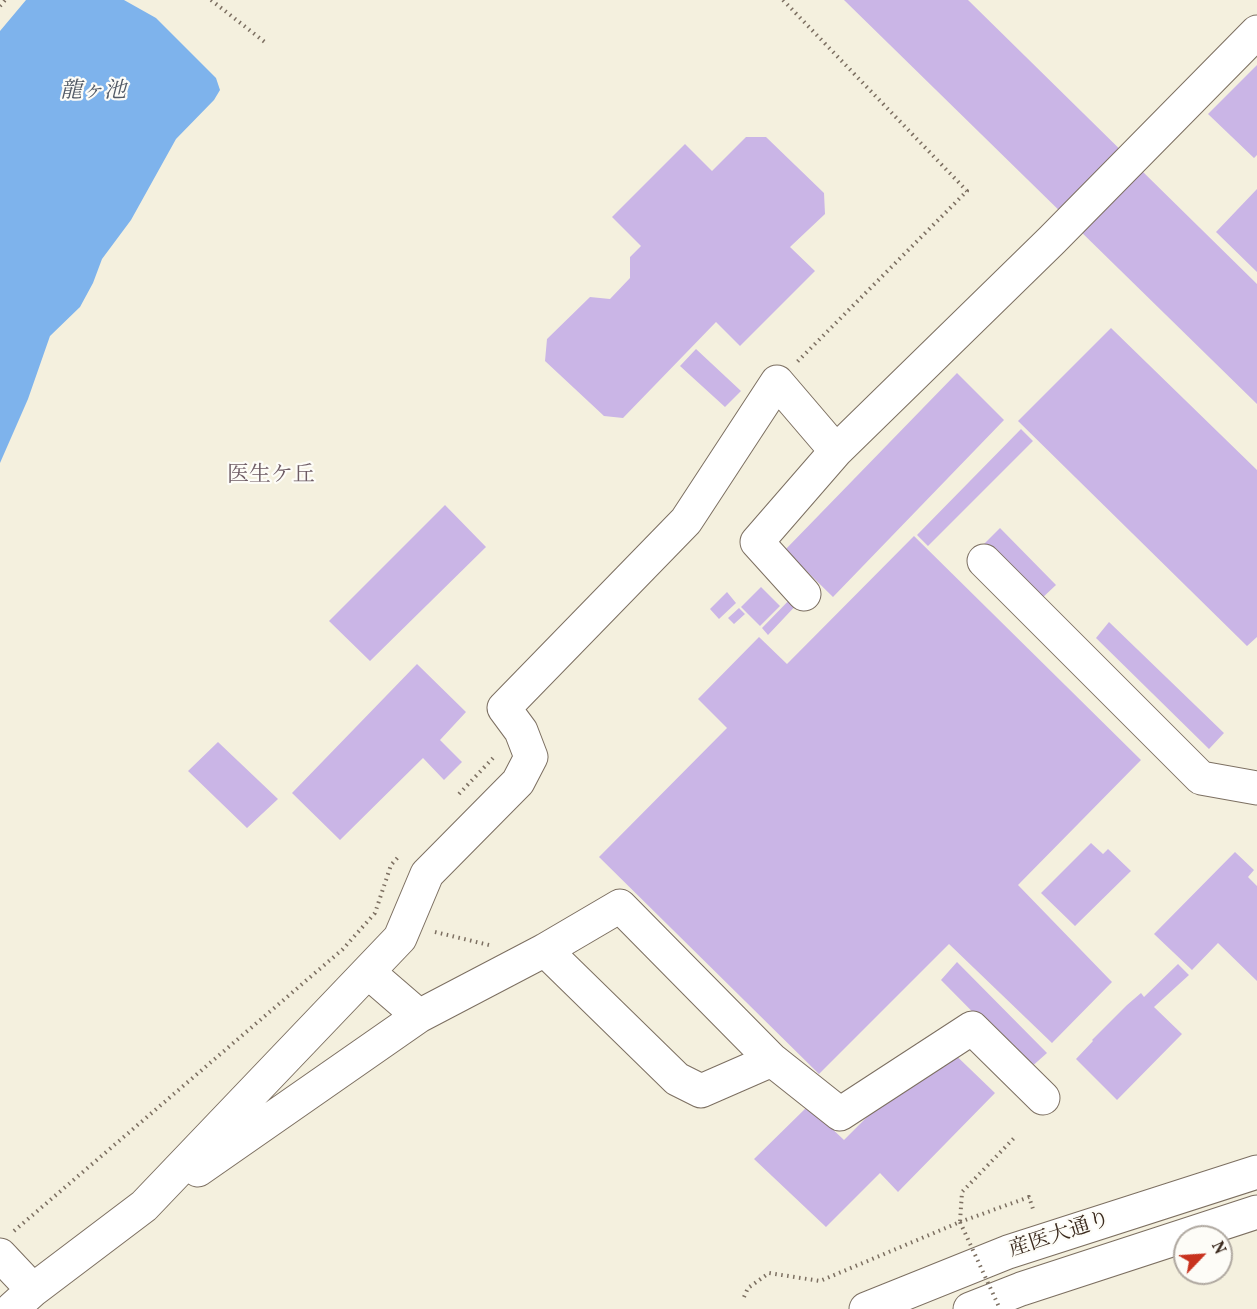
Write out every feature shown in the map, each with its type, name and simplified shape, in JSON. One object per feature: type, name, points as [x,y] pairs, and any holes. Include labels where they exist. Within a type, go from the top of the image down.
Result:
[{"type":"street","points":[[804,594],[757,542],[836,452],[1052,240],[1257,32]]},
{"type":"street","points":[[4,1245],[22,1299],[144,1206],[400,938],[427,874],[518,782],[531,757],[521,731],[504,708],[686,521],[777,382],[836,452]]},
{"type":"street","points":[[984,561],[1201,778],[1257,788]]},
{"type":"street","points":[[144,1206],[419,1016],[545,950],[620,906],[772,1060],[840,1114],[972,1028],[1043,1098]]},
{"type":"street","points":[[545,950],[677,1079],[701,1091],[772,1060]]},
{"type":"street","points":[[368,972],[419,1016]]},
{"type":"street","name":"産医大通り","points":[[866,1309],[1008,1252],[1257,1172]]},
{"type":"street","name":"産医大通り","points":[[970,1309],[1016,1303],[1257,1212]]},
{"type":"path","points":[[0,6],[5,0]]},
{"type":"path","points":[[211,0],[266,43]]},
{"type":"path","points":[[777,382],[967,191],[783,0]]},
{"type":"path","points":[[455,798],[495,756]]},
{"type":"path","points":[[4,1245],[343,949],[375,913],[391,865],[407,848]]},
{"type":"path","points":[[375,913],[405,926],[493,945]]},
{"type":"path","points":[[1015,1137],[962,1192],[960,1222],[1016,1303]]},
{"type":"path","points":[[744,1297],[748,1287],[769,1273],[820,1281],[960,1222],[1029,1197],[1035,1216]]},
{"type":"water","name":"龍ヶ池","points":[[26,0],[124,0],[156,18],[216,78],[220,90],[214,100],[176,139],[131,220],[102,259],[93,283],[80,307],[50,336],[28,399],[0,463],[0,31]]},
{"type":"building","points":[[844,0],[968,0],[1257,284],[1257,404]]},
{"type":"building","points":[[1257,65],[1257,155],[1254,158],[1208,114]]},
{"type":"building","points":[[746,137],[766,137],[824,193],[825,214],[790,247],[815,271],[740,346],[716,322],[623,418],[604,416],[545,361],[547,339],[590,297],[610,299],[630,278],[630,257],[641,246],[612,217],[685,144],[712,171]]},
{"type":"building","points":[[1257,189],[1257,272],[1216,232]]},
{"type":"building","points":[[1111,328],[1257,470],[1257,637],[1247,646],[1018,421]]},
{"type":"building","points":[[696,349],[741,391],[725,407],[680,366]]},
{"type":"building","points":[[957,373],[1004,420],[833,597],[785,550]]},
{"type":"building","points":[[1021,429],[1033,441],[928,546],[917,535]]},
{"type":"building","points":[[445,505],[486,547],[370,661],[329,621]]},
{"type":"building","points":[[1000,528],[1056,585],[1040,600],[984,544]]},
{"type":"building","points":[[914,536],[1141,760],[1018,885],[1112,982],[1052,1043],[949,944],[819,1074],[599,857],[727,728],[698,699],[759,637],[787,664]]},
{"type":"building","points":[[761,587],[780,606],[760,626],[741,607]]},
{"type":"building","points":[[727,592],[736,603],[719,619],[710,609]]},
{"type":"building","points":[[795,594],[801,600],[768,635],[762,628]]},
{"type":"building","points":[[739,608],[745,614],[734,624],[728,618]]},
{"type":"building","points":[[1109,622],[1224,733],[1209,749],[1096,638]]},
{"type":"building","points":[[417,664],[466,712],[440,740],[462,762],[444,780],[423,758],[340,840],[292,793]]},
{"type":"building","points":[[218,742],[278,799],[247,828],[188,771]]},
{"type":"building","points":[[1091,843],[1103,854],[1108,849],[1131,871],[1075,926],[1041,893]]},
{"type":"building","points":[[1235,852],[1254,870],[1248,877],[1257,886],[1257,981],[1218,943],[1192,970],[1154,934]]},
{"type":"building","points":[[957,962],[1047,1053],[1029,1069],[941,980]]},
{"type":"building","points":[[1178,964],[1189,975],[1154,1007],[1182,1034],[1117,1100],[1076,1059],[1127,1005],[1141,993],[1144,997]]},
{"type":"building","points":[[942,1042],[995,1093],[898,1192],[880,1173],[826,1227],[754,1159],[808,1106],[844,1140]]},
{"type":"district","name":"医生ケ丘","points":[[271,477]]}]
